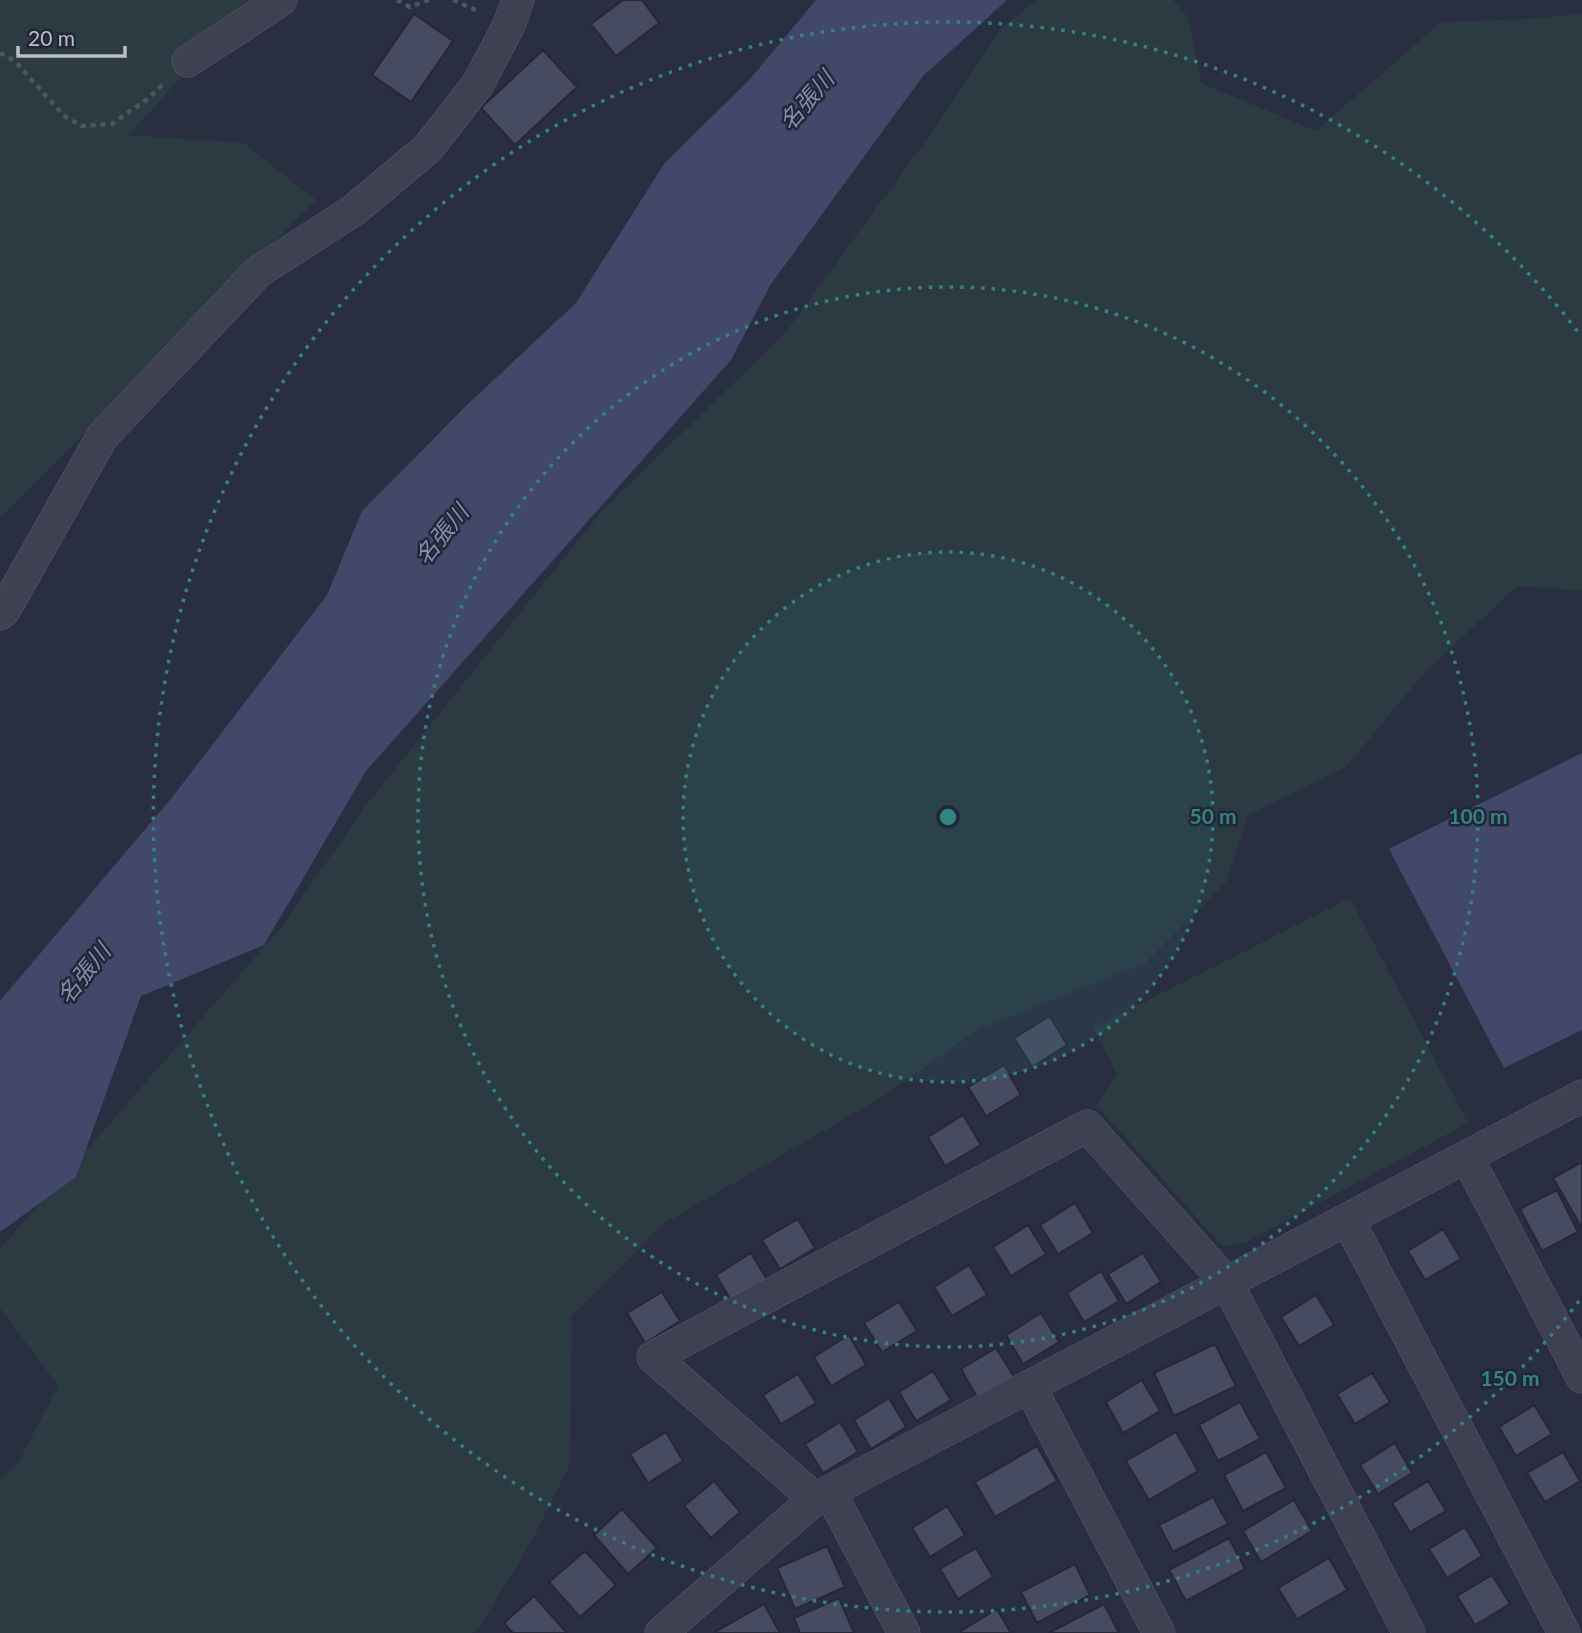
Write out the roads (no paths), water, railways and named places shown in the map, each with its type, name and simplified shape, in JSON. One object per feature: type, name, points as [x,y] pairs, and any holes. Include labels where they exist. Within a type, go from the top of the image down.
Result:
[{"type":"street","points":[[188,61],[281,0]]},
{"type":"street","points":[[0,614],[102,437],[258,272],[354,210],[428,148],[478,84],[509,25],[518,0]]},
{"type":"street","points":[[661,1633],[823,1495],[1582,1096]]},
{"type":"street","points":[[904,1633],[823,1495],[653,1357],[1087,1126],[1227,1283],[1409,1633]]},
{"type":"street","points":[[1467,1157],[1578,1360]]},
{"type":"street","points":[[1348,1220],[1564,1633]]},
{"type":"street","points":[[1030,1387],[1159,1633]]},
{"type":"water","name":"名張川","points":[[816,0],[1007,0],[923,76],[771,284],[731,360],[366,771],[264,945],[141,996],[76,1177],[0,1232],[0,1001],[174,795],[327,595],[362,511],[469,403],[576,303],[664,164],[750,79]]},
{"type":"water","points":[[1582,753],[1582,1030],[1504,1068],[1389,849]]}]
